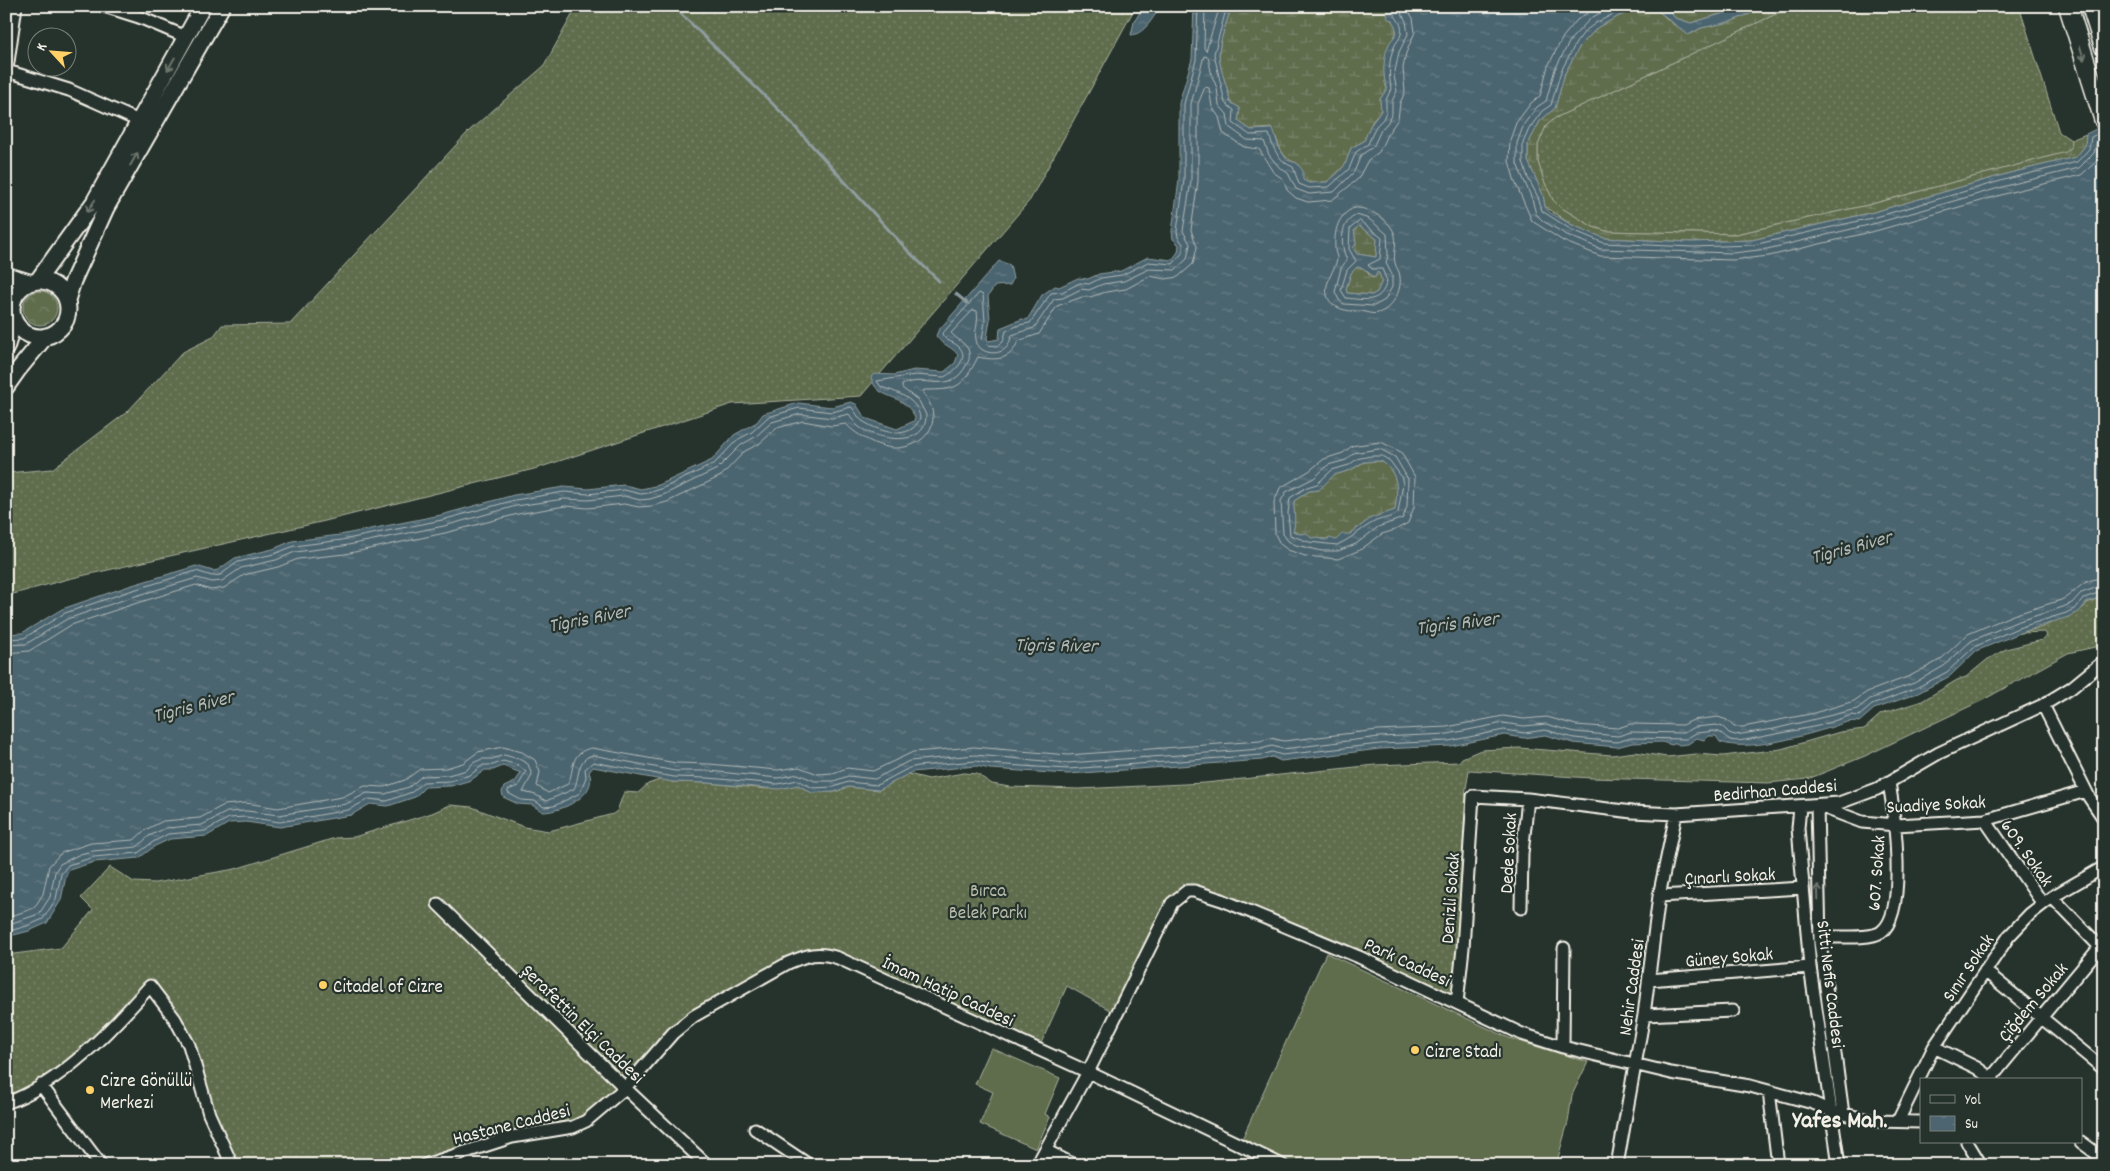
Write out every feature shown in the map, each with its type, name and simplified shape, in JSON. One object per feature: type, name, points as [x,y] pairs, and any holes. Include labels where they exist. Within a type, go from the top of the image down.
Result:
[{"type":"highway","points":[[2068,6],[2104,121]]},
{"type":"highway","points":[[2091,6],[2104,48]]},
{"type":"main road","points":[[6,348],[14,322],[9,300],[34,281],[94,202],[203,6]]},
{"type":"main road","points":[[6,387],[46,336],[62,326],[66,318],[67,300],[73,281],[106,208],[222,6]]},
{"type":"main road","points":[[6,275],[56,285],[67,300]]},
{"type":"main road","points":[[14,322],[28,335],[46,336]]},
{"type":"street","points":[[16,6],[7,73],[69,90],[139,121]]},
{"type":"street","points":[[104,6],[139,17],[186,37]]},
{"type":"street","name":"Bedirhan Caddesi","points":[[1473,796],[1528,799],[1632,812],[1676,814],[1839,803],[1889,782],[1939,753],[2043,705],[2071,688],[2104,661]]},
{"type":"street","points":[[2043,705],[2086,790],[2104,819]]},
{"type":"street","name":"607. Sokak","points":[[1820,936],[1867,936],[1880,932],[1888,924],[1894,910],[1896,825],[1889,782]]},
{"type":"street","name":"Suadiye Sokak","points":[[1817,805],[1862,822],[1896,825],[1985,820],[2086,790]]},
{"type":"street","name":"Denizli Sokak","points":[[1457,1003],[1463,948],[1473,796]]},
{"type":"street","name":"Dede Sokak","points":[[1521,908],[1522,854],[1528,799]]},
{"type":"street","points":[[1817,805],[1820,936],[1843,1114]]},
{"type":"street","name":"Sitti Nefis Caddesi","points":[[1800,807],[1798,828],[1810,967],[1838,1165]]},
{"type":"street","name":"Nehir Caddesi","points":[[1617,1165],[1644,1015],[1659,896],[1676,814]]},
{"type":"street","name":"609. Sokak","points":[[1985,820],[2048,901],[2102,949]]},
{"type":"street","name":"Sınır Sokak","points":[[1898,1121],[1934,1047],[2009,936],[2048,901],[2104,867]]},
{"type":"street","name":"Çınarlı Sokak","points":[[1659,896],[1803,888]]},
{"type":"street","name":"Park Caddesi","points":[[1037,1165],[1088,1072],[1172,903],[1187,891],[1222,900],[1326,943],[1522,1034],[1563,1047],[1636,1065],[1769,1091],[1813,1103],[1831,1111],[1874,1121],[1920,1122]]},
{"type":"street","name":"Şerafettin Elçi Caddesi","points":[[438,904],[625,1088],[707,1165]]},
{"type":"street","points":[[1563,1047],[1564,948]]},
{"type":"street","name":"Çiğdem Sokak","points":[[1993,1078],[2040,1018],[2102,949]]},
{"type":"street","name":"İmam Hatip Caddesi","points":[[625,1088],[673,1033],[694,1016],[788,963],[802,956],[820,952],[838,958],[1088,1072],[1282,1165]]},
{"type":"street","name":"Güney Sokak","points":[[1649,980],[1810,967]]},
{"type":"street","points":[[1986,971],[2040,1018],[2104,1069]]},
{"type":"street","points":[[6,1103],[41,1085],[99,1041],[150,986],[175,1019],[189,1045],[209,1114],[232,1165]]},
{"type":"street","points":[[1644,1015],[1733,1011]]},
{"type":"street","points":[[1934,1047],[1977,1068],[1991,1078]]},
{"type":"street","points":[[41,1085],[101,1165]]},
{"type":"street","name":"Hastane Caddesi","points":[[425,1165],[512,1137],[573,1127],[597,1113],[625,1088]]},
{"type":"street","points":[[1769,1091],[1778,1165]]},
{"type":"street","points":[[755,1129],[809,1165]]},
{"type":"street","points":[[2082,1143],[2104,1159]]},
{"type":"street","points":[[1968,1144],[1981,1165]]},
{"type":"street","points":[[1045,1150],[1074,1165]]},
{"type":"green space","points":[[577,6],[1136,6],[1030,200],[861,396],[732,404],[538,468],[325,521],[68,579],[6,596],[6,473],[52,469],[127,412],[183,352],[213,337],[222,325],[290,324],[469,131],[544,66]]},
{"type":"green space","points":[[1232,6],[1386,6],[1395,24],[1396,31],[1386,56],[1384,73],[1387,89],[1380,99],[1381,111],[1372,122],[1364,141],[1351,148],[1345,165],[1327,182],[1309,183],[1303,181],[1297,163],[1291,161],[1283,153],[1271,128],[1251,130],[1238,121],[1240,108],[1230,102],[1219,56],[1222,38]]},
{"type":"green space","points":[[1665,6],[1748,6],[1691,23],[1675,18]]},
{"type":"green space","points":[[1768,6],[1793,6],[1555,118],[1546,126],[1538,145],[1538,162],[1553,200],[1560,207],[1593,227],[1606,231],[1736,234],[1868,205],[2066,152],[2071,148],[2071,140],[2086,134],[2085,146],[2076,157],[2010,173],[1874,212],[1752,240],[1692,242],[1604,238],[1572,225],[1545,207],[1543,195],[1528,161],[1528,144],[1540,121],[1555,108],[1565,73],[1580,46],[1598,27],[1637,9],[1656,9],[1674,25],[1691,34],[1701,28],[1730,22]]},
{"type":"green space","points":[[1793,6],[2019,6],[2059,132],[2071,140],[2071,148],[2067,152],[1868,205],[1736,234],[1606,231],[1593,227],[1560,207],[1553,200],[1538,162],[1538,145],[1546,126],[1555,118]]},
{"type":"green space","points":[[1359,226],[1377,239],[1376,257],[1357,254],[1353,248],[1356,244],[1354,230]]},
{"type":"green space","points":[[1357,267],[1363,268],[1373,278],[1379,273],[1382,281],[1377,292],[1372,295],[1347,293],[1346,289],[1351,273]]},
{"type":"green space","points":[[40,291],[52,296],[57,308],[52,320],[40,325],[28,320],[23,308],[28,296]]},
{"type":"green space","points":[[1381,461],[1391,470],[1396,482],[1395,510],[1371,518],[1350,534],[1336,540],[1311,538],[1293,531],[1294,501],[1309,491],[1319,490],[1334,475],[1351,470],[1364,462]]},
{"type":"green space","name":"Bırca Belek Parkı","points":[[2104,596],[2104,645],[2068,653],[1983,700],[1865,756],[1808,779],[1768,783],[1591,778],[1469,770],[1465,795],[1473,796],[1457,1003],[1222,900],[1182,893],[1117,1014],[1067,986],[1038,1050],[820,952],[694,1016],[586,1121],[425,1165],[232,1165],[189,1045],[150,987],[99,1041],[6,1103],[6,955],[61,948],[93,910],[81,898],[110,867],[134,882],[155,883],[235,869],[335,838],[354,837],[432,813],[450,805],[472,807],[524,827],[549,831],[613,814],[617,811],[624,792],[638,793],[648,784],[662,779],[673,782],[708,783],[767,789],[798,785],[808,791],[835,792],[848,787],[879,790],[908,774],[929,779],[964,773],[977,774],[992,784],[1010,787],[1079,789],[1205,783],[1375,765],[1459,762],[1462,758],[1481,750],[1519,748],[1612,755],[1635,752],[1667,757],[1696,754],[1723,756],[1781,749],[1840,732],[1864,729],[1881,714],[1922,701],[1957,680],[1966,677],[1988,659],[2006,649],[2042,640],[2047,636],[2045,632],[2020,633],[2043,627]]},
{"type":"green space","name":"Cizre Stadı","points":[[1326,953],[1509,1038],[1588,1062],[1572,1095],[1568,1122],[1556,1165],[1297,1165],[1242,1139]]},
{"type":"green space","points":[[991,1048],[1060,1078],[1045,1114],[1050,1117],[1036,1149],[980,1124],[993,1092],[975,1084]]},
{"type":"water","points":[[1144,6],[1161,6],[1145,28],[1131,35],[1134,22]]},
{"type":"water","name":"Tigris River","points":[[1194,6],[1232,6],[1222,38],[1219,56],[1230,102],[1240,108],[1238,121],[1251,130],[1273,129],[1279,148],[1287,160],[1297,163],[1303,171],[1303,180],[1309,183],[1327,182],[1345,165],[1351,148],[1364,141],[1370,126],[1381,111],[1380,99],[1387,89],[1384,72],[1386,53],[1390,42],[1397,32],[1393,20],[1388,19],[1386,6],[1665,6],[1675,18],[1691,23],[1748,6],[1768,6],[1730,22],[1701,28],[1688,35],[1656,9],[1649,7],[1623,14],[1598,27],[1580,46],[1565,73],[1555,108],[1540,121],[1528,144],[1528,161],[1543,195],[1545,207],[1549,212],[1572,225],[1604,238],[1692,242],[1752,240],[1874,212],[2010,173],[2076,157],[2085,146],[2086,134],[2104,125],[2104,596],[2087,602],[2079,612],[2068,617],[2020,633],[1976,651],[1950,676],[1918,693],[1874,709],[1859,722],[1847,722],[1802,736],[1773,742],[1731,745],[1720,742],[1716,736],[1709,736],[1704,740],[1697,738],[1688,744],[1679,745],[1676,743],[1672,745],[1662,742],[1632,743],[1617,747],[1573,743],[1545,735],[1524,738],[1504,735],[1451,746],[1380,749],[1281,761],[1272,757],[1262,760],[1068,774],[990,769],[976,766],[912,772],[879,790],[848,787],[834,792],[812,793],[798,785],[779,789],[673,782],[593,767],[589,772],[591,780],[589,788],[584,795],[559,809],[543,812],[532,805],[518,804],[503,797],[504,787],[515,782],[521,773],[503,766],[493,770],[485,770],[471,780],[451,786],[425,787],[415,797],[388,806],[370,804],[351,815],[280,827],[246,822],[229,823],[207,836],[170,839],[155,846],[139,858],[94,862],[69,870],[61,900],[47,923],[29,931],[6,937],[6,634],[22,633],[62,609],[129,586],[196,566],[213,571],[218,570],[235,558],[273,549],[292,541],[340,535],[441,515],[514,495],[564,487],[588,489],[624,485],[641,489],[659,485],[712,460],[734,435],[757,422],[763,414],[798,403],[832,407],[851,402],[856,404],[865,418],[897,429],[914,421],[915,417],[909,409],[897,399],[878,390],[871,377],[874,374],[894,375],[914,370],[944,372],[955,363],[958,355],[938,339],[936,336],[938,331],[999,261],[1010,265],[1013,279],[1010,285],[995,286],[988,296],[990,320],[988,341],[999,339],[1000,328],[1022,319],[1027,320],[1042,295],[1055,286],[1059,287],[1078,278],[1088,279],[1099,274],[1121,271],[1148,257],[1172,260],[1178,252],[1179,245],[1173,239],[1172,231],[1179,180],[1179,103],[1192,59]],"holes":[[[1359,226],[1377,239],[1376,257],[1357,254],[1353,248],[1356,244],[1354,230]],[[1357,267],[1363,268],[1375,278],[1377,272],[1379,273],[1382,281],[1377,292],[1372,295],[1347,293],[1346,289],[1351,273]],[[1381,461],[1387,465],[1396,482],[1395,510],[1371,518],[1350,534],[1342,534],[1336,540],[1330,538],[1323,540],[1316,537],[1311,538],[1307,533],[1300,534],[1293,531],[1295,523],[1294,501],[1309,491],[1319,490],[1334,475],[1351,470],[1363,462]]]},
{"type":"waterway","points":[[673,6],[784,115],[908,251],[939,281]]},
{"type":"waterway","points":[[956,294],[967,303]]},
{"type":"place","name":"Citadel of Cizre","points":[[323,985]]},
{"type":"place","name":"Cizre Stadı","points":[[1415,1050]]},
{"type":"place","name":"Cizre Gönüllü Merkezi","points":[[90,1090]]},
{"type":"district","name":"Yafes Mah.","points":[[1840,1119]]}]
